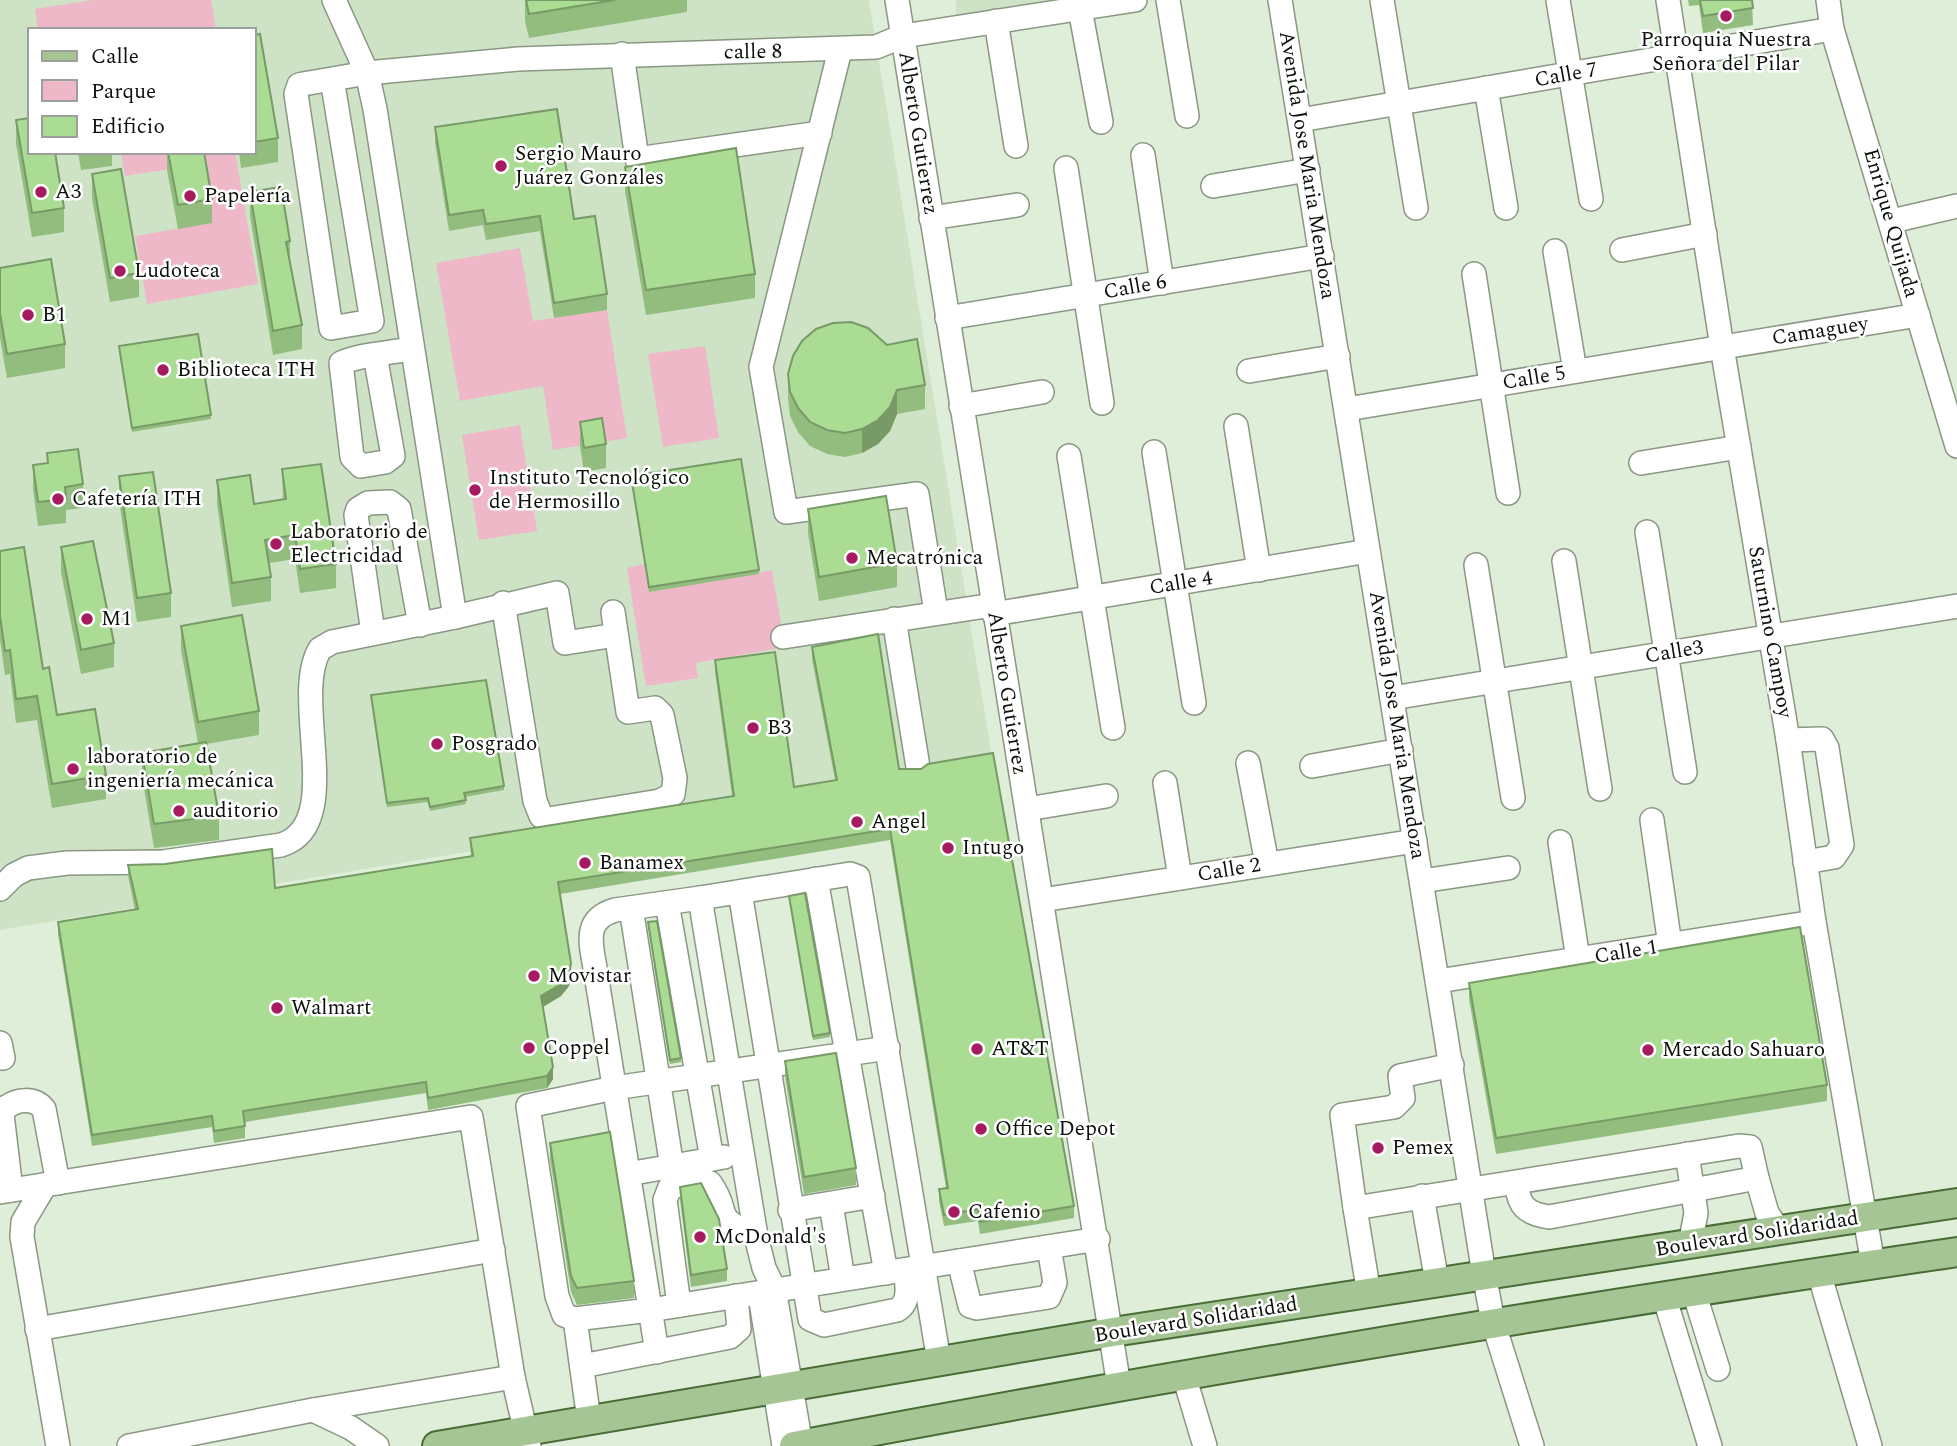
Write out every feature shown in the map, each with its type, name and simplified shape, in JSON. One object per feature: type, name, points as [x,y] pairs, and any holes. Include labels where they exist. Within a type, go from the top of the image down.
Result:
[{"type":"main road","name":"Boulevard Solidaridad","points":[[436,1446],[526,1438],[589,1420],[1112,1332],[1957,1203]]},
{"type":"main road","points":[[793,1446],[871,1439],[1119,1386],[1493,1322],[1957,1252]]},
{"type":"street","points":[[334,0],[367,73],[455,617]]},
{"type":"street","name":"Alberto Gutierrez","points":[[897,0],[993,609],[1098,1239],[1119,1386]]},
{"type":"street","name":"calle 8","points":[[372,321],[331,328],[296,94],[299,85],[367,73],[518,59],[876,47],[903,36],[1135,0]]},
{"type":"street","points":[[1168,0],[1187,116]]},
{"type":"street","name":"Avenida Jose Maria Mendoza","points":[[1280,0],[1452,1065],[1483,1274],[1493,1322],[1532,1446]]},
{"type":"street","points":[[1382,0],[1416,208]]},
{"type":"street","points":[[1558,0],[1591,199]]},
{"type":"street","name":"Saturnino Campoy","points":[[1668,0],[1722,347],[1788,740],[1814,922],[1873,1264]]},
{"type":"street","name":"Enrique Quijada","points":[[1828,0],[1832,29],[1892,221],[1957,446]]},
{"type":"street","points":[[1080,9],[1101,122]]},
{"type":"street","points":[[996,21],[1016,146]]},
{"type":"street","name":"Calle 7","points":[[1300,120],[1832,29]]},
{"type":"street","points":[[841,50],[761,368],[786,512],[917,494],[936,612]]},
{"type":"street","points":[[622,54],[637,159],[820,133]]},
{"type":"street","points":[[332,79],[372,321],[406,316]]},
{"type":"street","points":[[1486,88],[1506,208]]},
{"type":"street","points":[[1143,155],[1162,283]]},
{"type":"street","points":[[1066,168],[1102,403]]},
{"type":"street","points":[[1213,186],[1308,170]]},
{"type":"street","points":[[932,218],[1017,205]]},
{"type":"street","points":[[1892,221],[1957,206]]},
{"type":"street","points":[[1622,250],[1705,234]]},
{"type":"street","points":[[1555,251],[1575,371]]},
{"type":"street","name":"Calle 6","points":[[947,318],[1322,256]]},
{"type":"street","points":[[1474,274],[1508,493]]},
{"type":"street","name":"Camaguey","points":[[1722,347],[1918,314]]},
{"type":"street","name":"Calle 5","points":[[1347,409],[1722,347]]},
{"type":"street","points":[[375,355],[411,349]]},
{"type":"street","points":[[1249,372],[1338,356]]},
{"type":"street","points":[[961,406],[1042,392]]},
{"type":"street","points":[[1236,426],[1259,570]]},
{"type":"street","points":[[1641,463],[1739,447]]},
{"type":"street","points":[[1154,452],[1194,703]]},
{"type":"street","points":[[1069,456],[1113,728]]},
{"type":"street","points":[[373,634],[356,515],[358,509],[368,503],[390,502],[399,509],[420,625]]},
{"type":"street","points":[[1647,532],[1685,772]]},
{"type":"street","name":"Calle 4","points":[[783,636],[936,612],[993,609],[1091,598],[1368,551]]},
{"type":"street","points":[[1564,561],[1600,789]]},
{"type":"street","points":[[1476,565],[1513,798]]},
{"type":"street","points":[[0,889],[14,875],[28,868],[67,863],[163,862],[281,845],[295,840],[305,829],[314,797],[310,692],[315,657],[320,649],[332,642],[420,625],[503,603],[557,593],[565,643],[615,623],[628,712],[655,708],[662,715],[675,778],[673,794],[660,802],[560,819],[544,818],[533,792],[503,603]]},
{"type":"street","name":"Calle3","points":[[1392,698],[1957,606]]},
{"type":"street","points":[[894,619],[918,767]]},
{"type":"street","points":[[1788,740],[1814,737],[1822,739],[1827,748],[1842,845],[1835,857],[1805,862]]},
{"type":"street","points":[[1312,766],[1401,750]]},
{"type":"street","points":[[1248,763],[1267,864]]},
{"type":"street","points":[[1165,783],[1180,878]]},
{"type":"street","points":[[1027,809],[1106,796]]},
{"type":"street","points":[[1652,820],[1670,945]]},
{"type":"street","name":"Calle 2","points":[[1042,900],[1415,841]]},
{"type":"street","points":[[1560,842],[1578,959]]},
{"type":"street","points":[[1422,881],[1508,868]]},
{"type":"street","points":[[657,1352],[614,1088],[592,928],[601,914],[850,874],[858,877],[888,1048],[907,1292],[903,1307],[824,1325],[810,1320],[802,1286],[740,892]]},
{"type":"street","points":[[816,880],[873,1196],[905,1270],[939,1361]]},
{"type":"street","points":[[700,898],[741,1154],[764,1268],[793,1446]]},
{"type":"street","points":[[667,903],[712,1159]]},
{"type":"street","points":[[631,908],[672,1167]]},
{"type":"street","name":"Calle 1","points":[[1438,981],[1814,922]]},
{"type":"street","points":[[888,1048],[614,1088],[528,1106],[559,1305],[564,1315],[575,1319],[679,1306],[1098,1239]]},
{"type":"street","points":[[1369,1294],[1342,1115],[1394,1107],[1403,1098],[1400,1076],[1452,1065]]},
{"type":"street","points":[[58,1446],[22,1237],[23,1222],[52,1184],[44,1110],[33,1101],[18,1101],[5,1108],[2,1114],[5,1191],[52,1184],[471,1117],[513,1377],[526,1438]]},
{"type":"street","points":[[596,1137],[621,1132]]},
{"type":"street","points":[[534,1148],[559,1143]]},
{"type":"street","points":[[1355,1208],[1739,1146],[1750,1147],[1768,1213],[1779,1231]]},
{"type":"street","points":[[628,1174],[741,1154]]},
{"type":"street","points":[[1687,1154],[1696,1213],[1690,1245]]},
{"type":"street","points":[[1516,1183],[1519,1203],[1525,1210],[1549,1217],[1757,1178]]},
{"type":"street","points":[[679,1306],[665,1199],[670,1187],[705,1181],[710,1183],[724,1219],[756,1236]]},
{"type":"street","points":[[790,1210],[873,1196]]},
{"type":"street","points":[[1422,1196],[1437,1282]]},
{"type":"street","points":[[831,1203],[843,1279]]},
{"type":"street","points":[[960,1261],[970,1306],[977,1308],[1049,1297],[1055,1283],[1049,1247]]},
{"type":"street","points":[[37,1329],[493,1250]]},
{"type":"street","points":[[1819,1273],[1870,1446]]},
{"type":"street","points":[[1694,1292],[1718,1369]]},
{"type":"street","points":[[582,1366],[730,1337],[739,1329],[736,1296]]},
{"type":"street","points":[[1664,1296],[1710,1446]]},
{"type":"street","points":[[575,1319],[589,1420]]},
{"type":"street","points":[[1184,1376],[1205,1446]]},
{"type":"street","points":[[129,1446],[313,1410],[513,1377]]},
{"type":"street","points":[[313,1410],[351,1428],[377,1446]]},
{"type":"street","points":[[206,1446],[222,1429]]},
{"type":"shaded area","name":"Instituto Tecnológico de Hermosillo","points":[[0,0],[869,0],[993,764],[0,930]]},
{"type":"shaded area","points":[[956,0],[1064,0],[956,17]]},
{"type":"green space","points":[[92,0],[211,0],[216,28],[38,28],[35,9]]},
{"type":"green space","points":[[121,154],[235,154],[258,284],[147,304],[135,236],[211,223],[201,164],[125,176]]},
{"type":"green space","points":[[520,248],[533,321],[607,310],[627,438],[553,450],[543,386],[460,401],[436,263]]},
{"type":"green space","points":[[705,346],[719,438],[663,447],[648,354]]},
{"type":"green space","points":[[520,425],[537,531],[479,540],[462,435]]},
{"type":"green space","points":[[645,564],[650,592],[772,570],[785,647],[696,663],[698,678],[646,686],[627,568]]},
{"type":"building","points":[[526,0],[615,0],[529,14]]},
{"type":"building","points":[[1700,0],[1752,0],[1753,8],[1703,16]]},
{"type":"building","points":[[260,34],[278,138],[256,142],[256,35]]},
{"type":"building","name":"Sergio Mauro Juárez Gonzáles","points":[[557,109],[574,219],[595,216],[607,294],[554,303],[540,216],[486,224],[483,210],[449,215],[435,127]]},
{"type":"building","name":"A3","points":[[28,118],[28,154],[55,154],[64,208],[32,213],[16,120]]},
{"type":"building","points":[[736,148],[755,274],[646,290],[625,167]]},
{"type":"building","points":[[168,154],[204,154],[212,199],[178,205]]},
{"type":"building","name":"Ludoteca","points":[[121,169],[139,273],[110,278],[92,174]]},
{"type":"building","points":[[281,187],[290,241],[286,242],[302,325],[273,331],[250,192]]},
{"type":"building","name":"B1","points":[[51,259],[65,344],[7,354],[0,314],[0,268]]},
{"type":"building","points":[[851,322],[868,328],[887,345],[917,339],[925,385],[897,390],[890,407],[878,420],[862,429],[845,433],[827,430],[810,422],[798,408],[790,392],[788,374],[793,356],[802,341],[816,329],[833,323]]},
{"type":"building","name":"Biblioteca ITH","points":[[198,334],[211,415],[132,428],[119,346]]},
{"type":"building","points":[[602,418],[606,444],[584,448],[580,422]]},
{"type":"building","points":[[78,449],[83,484],[65,487],[66,499],[38,502],[33,465],[48,463],[47,453]]},
{"type":"building","points":[[741,459],[759,570],[649,587],[631,476]]},
{"type":"building","name":"Laboratorio de Electricidad","points":[[321,464],[336,564],[300,569],[295,535],[265,540],[271,577],[232,583],[217,480],[250,475],[254,504],[286,499],[282,469]]},
{"type":"building","points":[[153,472],[171,593],[137,598],[119,476]]},
{"type":"building","name":"Mecatrónica","points":[[886,496],[897,563],[819,577],[808,509]]},
{"type":"building","name":"M1","points":[[93,541],[114,643],[81,650],[61,547]]},
{"type":"building","points":[[24,547],[43,669],[49,667],[57,715],[95,709],[106,775],[52,784],[37,696],[16,699],[10,650],[5,651],[0,616],[0,551]]},
{"type":"building","points":[[242,615],[259,711],[198,722],[181,626]]},
{"type":"building","points":[[878,634],[899,769],[921,769],[928,764],[993,753],[1074,1206],[980,1222],[978,1209],[944,1215],[939,1189],[948,1188],[890,829],[558,882],[571,963],[569,975],[561,984],[541,996],[553,1067],[547,1076],[428,1098],[426,1082],[243,1111],[245,1126],[214,1131],[212,1116],[92,1135],[58,922],[138,909],[128,865],[165,864],[272,849],[275,888],[473,856],[470,838],[734,796],[715,660],[775,652],[794,787],[837,780],[812,647]]},
{"type":"building","name":"Posgrado","points":[[486,680],[504,786],[464,793],[466,800],[430,807],[428,798],[387,803],[371,695]]},
{"type":"building","points":[[206,742],[219,816],[154,824],[142,753]]},
{"type":"building","points":[[805,893],[830,1033],[813,1036],[789,896]]},
{"type":"building","points":[[657,921],[681,1058],[670,1060],[648,922]]},
{"type":"building","name":"Mercado Sahuaro","points":[[1800,927],[1827,1085],[1496,1138],[1469,983]]},
{"type":"building","points":[[836,1053],[856,1168],[804,1177],[785,1061]]},
{"type":"building","points":[[610,1132],[634,1281],[577,1288],[571,1276],[550,1143]]},
{"type":"building","name":"McDonald's","points":[[701,1183],[719,1219],[727,1269],[691,1275],[680,1187]]},
{"type":"place","name":"Parroquia Nuestra Señora del Pilar","points":[[1726,16]]},
{"type":"place","name":"Sergio Mauro Juárez Gonzáles","points":[[501,166]]},
{"type":"place","name":"A3","points":[[41,192]]},
{"type":"place","name":"Papelería","points":[[190,196]]},
{"type":"place","name":"Ludoteca","points":[[120,271]]},
{"type":"place","name":"B1","points":[[28,315]]},
{"type":"place","name":"Biblioteca ITH","points":[[163,370]]},
{"type":"place","name":"Instituto Tecnológico de Hermosillo","points":[[475,490]]},
{"type":"place","name":"Cafetería ITH","points":[[58,499]]},
{"type":"place","name":"Laboratorio de Electricidad","points":[[276,544]]},
{"type":"place","name":"Mecatrónica","points":[[852,558]]},
{"type":"place","name":"M1","points":[[87,619]]},
{"type":"place","name":"B3","points":[[753,728]]},
{"type":"place","name":"Posgrado","points":[[437,744]]},
{"type":"place","name":"laboratorio de ingeniería mecánica","points":[[73,769]]},
{"type":"place","name":"auditorio","points":[[179,811]]},
{"type":"place","name":"Angel","points":[[857,822]]},
{"type":"place","name":"Intugo","points":[[948,848]]},
{"type":"place","name":"Banamex","points":[[585,863]]},
{"type":"place","name":"Movistar","points":[[534,976]]},
{"type":"place","name":"Walmart","points":[[277,1008]]},
{"type":"place","name":"Coppel","points":[[529,1048]]},
{"type":"place","name":"AT&T","points":[[977,1049]]},
{"type":"place","name":"Mercado Sahuaro","points":[[1648,1050]]},
{"type":"place","name":"Office Depot","points":[[981,1129]]},
{"type":"place","name":"Pemex","points":[[1378,1148]]},
{"type":"place","name":"Cafenio","points":[[954,1212]]},
{"type":"place","name":"McDonald's","points":[[700,1237]]}]
